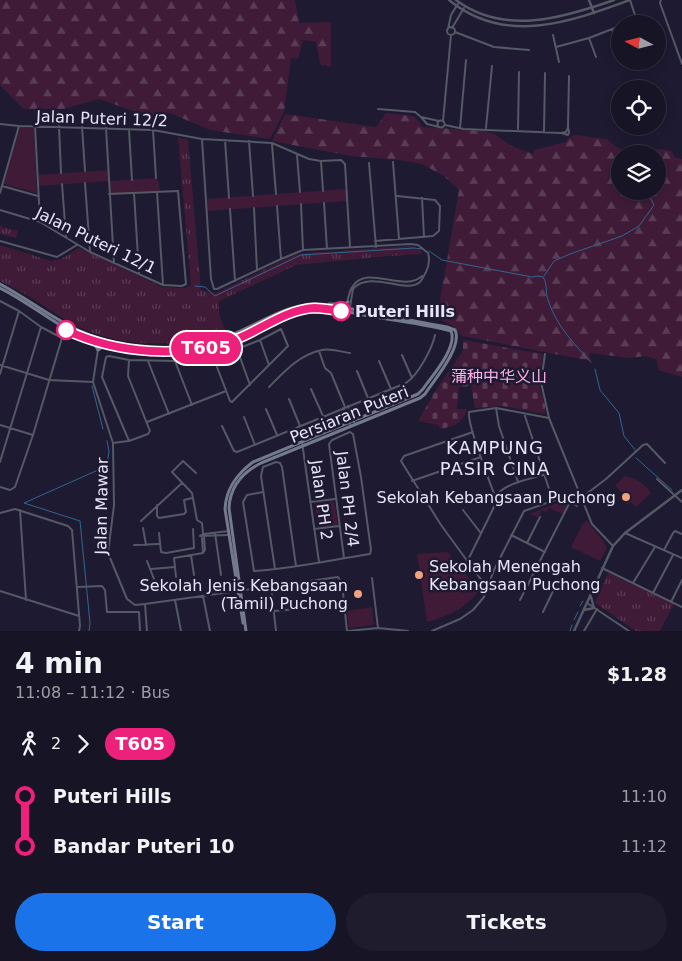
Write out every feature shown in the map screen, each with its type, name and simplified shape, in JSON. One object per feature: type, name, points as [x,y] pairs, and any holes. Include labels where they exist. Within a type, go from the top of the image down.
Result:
[{"type":"main road","name":"Persiaran Puteri","points":[[0,284],[67,325],[106,343],[134,350],[210,347],[239,338],[286,315],[304,309],[348,310]]},
{"type":"main road","name":"Persiaran Puteri","points":[[0,288],[29,305],[60,327],[99,343],[153,347],[208,342],[235,334],[297,306],[326,304],[451,332],[453,335],[450,350],[420,393],[352,424],[253,462],[238,474],[226,500],[245,631]]},
{"type":"main road","points":[[326,304],[344,304],[348,302]]},
{"type":"main road","points":[[91,336],[99,343]]},
{"type":"main road","points":[[93,341],[98,350],[106,343]]},
{"type":"street","points":[[449,0],[462,10],[480,18],[498,23],[530,27],[553,24],[594,13],[630,0],[636,15]]},
{"type":"street","points":[[589,0],[594,13]]},
{"type":"street","points":[[450,28],[451,15],[458,1],[483,14],[506,20],[530,22],[546,20],[592,8],[614,0]]},
{"type":"street","points":[[661,0],[660,3],[682,64]]},
{"type":"street","points":[[451,35],[447,33],[465,6]]},
{"type":"street","points":[[450,28],[455,32],[494,47],[528,50]]},
{"type":"street","points":[[556,47],[611,29]]},
{"type":"street","points":[[445,125],[443,121],[451,35],[455,32]]},
{"type":"street","points":[[553,35],[559,62]]},
{"type":"street","points":[[589,38],[596,57]]},
{"type":"street","points":[[460,128],[466,60]]},
{"type":"street","points":[[486,129],[492,66]]},
{"type":"street","points":[[518,130],[519,72]]},
{"type":"street","points":[[544,132],[545,73]]},
{"type":"street","points":[[378,108],[416,112],[428,124],[443,128],[445,125],[460,128],[568,134],[570,76]]},
{"type":"street","points":[[421,117],[443,121]]},
{"type":"street","points":[[438,127],[439,121]]},
{"type":"street","name":"Jalan Puteri 12/2","points":[[0,124],[153,130],[202,139],[272,143]]},
{"type":"street","points":[[0,193],[19,126]]},
{"type":"street","points":[[35,126],[40,222]]},
{"type":"street","points":[[59,126],[61,173]]},
{"type":"street","points":[[82,127],[85,171]]},
{"type":"street","points":[[106,128],[114,263]]},
{"type":"street","points":[[129,129],[132,180]]},
{"type":"street","points":[[153,130],[156,178]]},
{"type":"street","points":[[202,139],[211,279],[214,288],[218,289],[303,250],[418,245],[425,249],[430,258],[421,281],[412,285],[372,281],[360,283],[353,289],[348,310]]},
{"type":"street","points":[[225,140],[229,198]]},
{"type":"street","points":[[249,141],[253,196]]},
{"type":"street","points":[[272,143],[297,155],[321,161],[340,160],[345,164],[350,247]]},
{"type":"street","points":[[272,143],[276,194]]},
{"type":"street","points":[[297,155],[300,192]]},
{"type":"street","points":[[321,161],[323,191]]},
{"type":"street","points":[[393,162],[400,239]]},
{"type":"street","points":[[369,163],[376,247]]},
{"type":"street","points":[[85,183],[90,252]]},
{"type":"street","points":[[62,184],[66,238]]},
{"type":"street","points":[[2,186],[39,196]]},
{"type":"street","name":"Jalan Puteri 12/1","points":[[0,210],[40,222],[90,252],[163,285],[182,286],[186,284],[186,279],[179,194],[178,191],[157,192]]},
{"type":"street","points":[[109,194],[157,192],[163,285]]},
{"type":"street","points":[[134,193],[139,274]]},
{"type":"street","points":[[375,241],[433,236],[439,231],[440,206],[435,200],[397,196]]},
{"type":"street","points":[[422,198],[424,237]]},
{"type":"street","points":[[324,203],[327,249]]},
{"type":"street","points":[[301,204],[303,250]]},
{"type":"street","points":[[277,206],[281,259]]},
{"type":"street","points":[[254,208],[257,270]]},
{"type":"street","points":[[230,209],[235,281]]},
{"type":"street","points":[[0,241],[58,257],[77,245]]},
{"type":"street","points":[[348,310],[348,302],[354,284],[364,278],[413,282],[424,275]]},
{"type":"street","points":[[0,301],[62,338],[33,435],[15,487],[13,489],[0,487]]},
{"type":"street","points":[[0,374],[1,365],[19,311]]},
{"type":"street","points":[[0,462],[41,327]]},
{"type":"street","points":[[208,342],[226,391],[232,402],[288,347],[281,329],[260,340],[214,358]]},
{"type":"street","points":[[222,426],[234,452],[406,383],[412,378],[432,348],[435,335]]},
{"type":"street","points":[[260,340],[270,365]]},
{"type":"street","points":[[1,365],[49,380],[93,382],[99,343]]},
{"type":"street","points":[[237,349],[250,385]]},
{"type":"street","points":[[172,350],[174,361],[192,405]]},
{"type":"street","points":[[269,387],[300,359],[319,351],[331,350],[350,353]]},
{"type":"street","points":[[319,351],[325,368],[331,373],[352,424]]},
{"type":"street","points":[[545,354],[542,382],[549,418],[592,524],[613,546]]},
{"type":"street","points":[[402,355],[412,378]]},
{"type":"street","points":[[127,440],[102,377],[106,357],[129,360],[174,361]]},
{"type":"street","points":[[114,443],[148,434],[150,428],[128,376],[129,360]]},
{"type":"street","points":[[148,361],[169,414]]},
{"type":"street","points":[[379,362],[391,389]]},
{"type":"street","points":[[357,371],[368,398]]},
{"type":"street","name":"Jalan Mawar","points":[[93,382],[114,443],[114,505],[108,553],[127,598],[135,605],[145,604]]},
{"type":"street","points":[[312,389],[323,416]]},
{"type":"street","points":[[147,422],[226,391]]},
{"type":"street","points":[[289,399],[300,426]]},
{"type":"street","points":[[468,560],[496,502],[473,432],[469,412],[496,408],[549,418]]},
{"type":"street","points":[[496,408],[499,426],[518,483]]},
{"type":"street","points":[[266,409],[277,436]]},
{"type":"street","points":[[524,413],[553,501]]},
{"type":"street","points":[[244,417],[255,445]]},
{"type":"street","points":[[0,425],[33,435]]},
{"type":"street","name":"Jalan PH 2/4","points":[[350,432],[353,434],[361,477],[370,554],[344,558],[336,499],[331,466],[330,442],[350,432]]},
{"type":"street","points":[[473,432],[401,458],[400,461],[479,577],[489,587]]},
{"type":"street","name":"Jalan PH 2","points":[[303,443],[319,562]]},
{"type":"street","points":[[581,498],[606,479],[645,444],[665,462]]},
{"type":"street","points":[[412,481],[481,457]]},
{"type":"street","points":[[176,577],[174,558],[203,553],[205,550],[202,523],[197,520],[190,489],[172,472],[184,461],[196,473]]},
{"type":"street","points":[[275,569],[261,471],[263,468],[276,462],[280,463],[282,467],[296,566]]},
{"type":"street","points":[[495,496],[504,488],[543,475]]},
{"type":"street","points":[[657,479],[682,502]]},
{"type":"street","points":[[141,521],[182,483]]},
{"type":"street","points":[[574,631],[613,546],[648,514],[682,490]]},
{"type":"street","points":[[263,492],[247,495],[243,502],[248,543],[254,571],[344,558]]},
{"type":"street","points":[[432,631],[444,627],[473,610],[484,597],[494,570],[524,511],[578,492]]},
{"type":"street","points":[[157,505],[157,516],[159,518],[184,514],[186,512],[184,500],[193,497]]},
{"type":"street","points":[[310,502],[336,499]]},
{"type":"street","points":[[520,600],[569,504],[572,503],[577,506]]},
{"type":"street","points":[[0,513],[11,508],[20,510],[68,526],[72,530],[79,631]]},
{"type":"street","points":[[20,510],[26,600]]},
{"type":"street","points":[[464,510],[481,533]]},
{"type":"street","points":[[527,543],[540,517]]},
{"type":"street","points":[[314,530],[340,526]]},
{"type":"street","points":[[143,528],[146,545]]},
{"type":"street","points":[[158,533],[161,552],[175,552],[194,548],[195,537],[193,529]]},
{"type":"street","points":[[195,537],[230,533]]},
{"type":"street","points":[[625,533],[682,558]]},
{"type":"street","points":[[664,550],[673,533],[682,534]]},
{"type":"street","points":[[215,535],[221,575]]},
{"type":"street","points":[[511,535],[545,552]]},
{"type":"street","points":[[134,545],[160,544]]},
{"type":"street","points":[[633,583],[655,546]]},
{"type":"street","points":[[653,593],[673,554]]},
{"type":"street","points":[[191,555],[194,575]]},
{"type":"street","points":[[148,561],[154,579]]},
{"type":"street","points":[[151,569],[175,567]]},
{"type":"street","points":[[602,568],[682,607]]},
{"type":"street","points":[[147,631],[145,604],[338,577],[342,583],[347,631],[378,628],[408,631]]},
{"type":"street","points":[[532,577],[554,589],[543,612]]},
{"type":"street","points":[[372,578],[378,628]]},
{"type":"street","points":[[671,602],[682,580]]},
{"type":"street","points":[[77,587],[102,586],[105,590],[107,612],[138,612],[140,631]]},
{"type":"street","points":[[271,586],[276,631]]},
{"type":"street","points":[[0,591],[79,616]]},
{"type":"street","points":[[203,596],[210,631]]},
{"type":"street","points":[[584,631],[595,609],[590,596]]},
{"type":"street","points":[[175,600],[181,631]]},
{"type":"street","points":[[587,603],[629,631]]},
{"type":"street","points":[[274,611],[344,605]]},
{"type":"street","points":[[583,611],[595,609]]},
{"type":"green space","points":[[0,0],[295,0],[299,23],[331,22],[331,67],[320,64],[316,42],[303,40],[298,59],[291,58],[284,112],[270,139],[210,130],[170,113],[144,117],[139,113],[99,99],[63,109],[24,109],[0,85]]},
{"type":"green space","points":[[386,113],[414,116],[423,127],[484,131],[494,134],[512,146],[533,154],[534,150],[566,142],[568,138],[575,135],[607,139],[614,145],[611,145],[611,200],[666,200],[666,150],[672,151],[674,157],[682,159],[682,377],[658,370],[657,360],[645,356],[629,358],[589,353],[591,361],[462,336],[453,326],[437,318],[459,190],[444,176],[422,164],[351,156],[272,141],[285,114],[376,127]]},
{"type":"green space","points":[[20,128],[34,128],[37,193],[4,184]]},
{"type":"green space","points":[[178,137],[188,140],[201,290],[216,293],[294,255],[305,253],[411,246],[421,250],[422,254],[296,265],[219,301],[219,315],[227,334],[170,343],[132,342],[94,333],[76,326],[24,293],[0,281],[0,245],[51,261],[61,259],[79,248],[162,287],[185,288],[191,285]]},
{"type":"green space","points":[[108,170],[109,181],[156,178],[159,182],[160,191],[109,194],[108,181],[39,186],[38,175]]},
{"type":"green space","points":[[346,189],[347,201],[207,211],[206,199]]},
{"type":"green space","points":[[0,226],[18,231],[16,238],[0,234]]},
{"type":"green space","name":"蒲种中华义山","points":[[463,340],[543,354],[539,384],[545,405],[545,414],[503,406],[475,408],[471,386],[459,387],[457,409],[467,409],[463,418],[457,423],[440,429],[438,425],[418,421],[437,388],[463,351]]},
{"type":"green space","points":[[624,476],[646,486],[651,493],[636,507],[630,502],[627,505],[622,499],[624,494],[615,486]]},
{"type":"green space","points":[[571,498],[563,514],[549,508],[546,512],[542,510],[538,517],[529,514]]},
{"type":"green space","points":[[334,501],[338,525],[318,527],[314,503]]},
{"type":"green space","points":[[587,520],[607,548],[600,561],[571,547],[582,525]]},
{"type":"green space","points":[[448,552],[479,591],[468,603],[456,611],[427,622],[417,554]]},
{"type":"green space","points":[[608,573],[674,604],[660,631],[636,631],[595,603]]},
{"type":"green space","points":[[372,607],[374,625],[349,628],[347,611]]},
{"type":"waterway","points":[[544,276],[554,261],[622,236],[639,226],[654,205],[652,200]]},
{"type":"waterway","points":[[195,286],[205,287],[215,296],[301,255],[422,249]]},
{"type":"waterway","points":[[429,251],[442,260],[532,277],[543,277],[547,297],[556,318],[572,341],[591,362]]},
{"type":"waterway","points":[[595,369],[600,390],[619,413],[624,436],[636,451]]},
{"type":"waterway","points":[[92,386],[103,429]]},
{"type":"waterway","points":[[89,631],[90,623],[80,521],[24,503],[107,466],[109,451],[107,441]]},
{"type":"waterway","points":[[636,458],[672,490]]},
{"type":"waterway","points":[[580,606],[583,601]]},
{"type":"waterway","points":[[574,620],[578,612]]},
{"type":"waterway","points":[[570,631],[572,625]]},
{"type":"bus line","name":"T605","points":[[66,330],[99,343],[127,349],[155,351],[194,349],[218,345],[239,338],[296,311],[320,308],[341,311]]},
{"type":"place","name":"Puteri Hills","points":[[341,311]]},
{"type":"place","name":"Sekolah Kebangsaan Puchong","points":[[626,497]]},
{"type":"place","name":"Sekolah Menengah Kebangsaan Puchong","points":[[419,575]]},
{"type":"place","name":"Sekolah Jenis Kebangsaan (Tamil) Puchong","points":[[358,594]]},
{"type":"district","name":"KAMPUNG PASIR CINA","points":[[495,458]]}]
